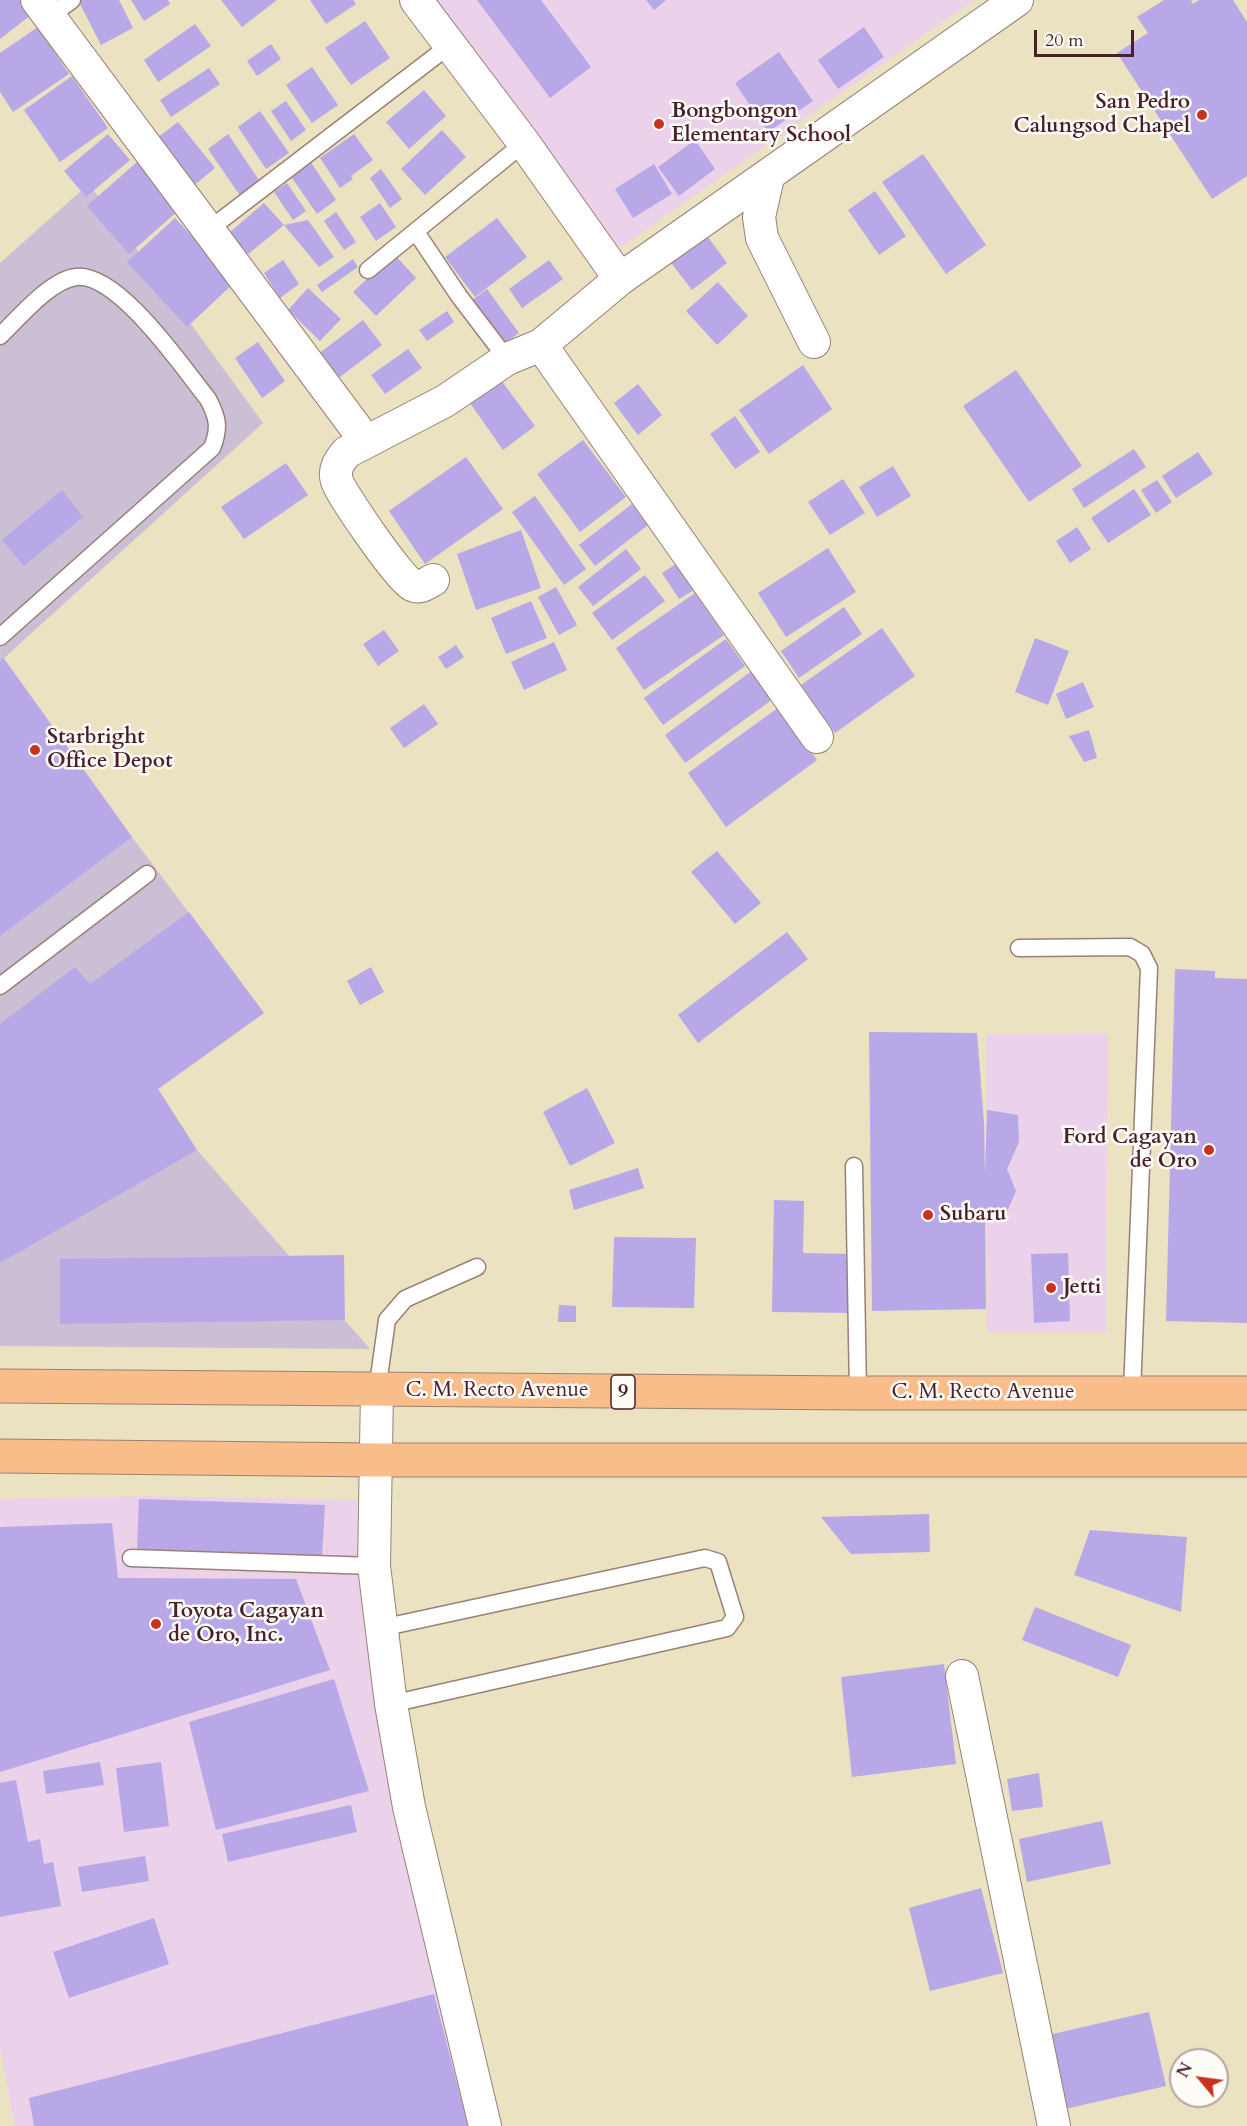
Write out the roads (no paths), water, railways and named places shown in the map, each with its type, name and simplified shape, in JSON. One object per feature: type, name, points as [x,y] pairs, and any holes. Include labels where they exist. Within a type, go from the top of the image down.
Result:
[{"type":"highway","name":"C. M. Recto Avenue","points":[[0,1386],[377,1391],[1247,1393]]},
{"type":"highway","points":[[0,1456],[376,1460],[1247,1460]]},
{"type":"street","points":[[416,0],[524,143],[620,279]]},
{"type":"street","points":[[433,580],[420,587],[411,585],[401,577],[337,481],[339,461],[347,452],[365,440],[445,401],[507,359],[541,345],[620,279],[1017,0]]},
{"type":"street","points":[[53,5],[207,231],[365,440]]},
{"type":"street","points":[[768,177],[759,217],[762,238],[814,342]]},
{"type":"street","points":[[541,345],[817,738]]},
{"type":"street","points":[[377,1391],[374,1566],[391,1704],[409,1807],[485,2126]]},
{"type":"street","points":[[962,1676],[1054,2126]]},
{"type":"lane","points":[[207,231],[450,45]]},
{"type":"lane","points":[[368,270],[524,143]]},
{"type":"lane","points":[[416,232],[459,296],[507,359]]},
{"type":"lane","points":[[0,336],[52,286],[75,277],[89,278],[106,284],[124,298],[208,399],[218,418],[212,448],[0,637]]},
{"type":"lane","points":[[0,986],[147,874]]},
{"type":"lane","points":[[1019,948],[1130,947],[1142,954],[1149,968],[1132,1392]]},
{"type":"lane","points":[[854,1166],[858,1393]]},
{"type":"lane","points":[[377,1391],[387,1320],[405,1299],[477,1267]]},
{"type":"lane","points":[[131,1558],[374,1566]]},
{"type":"lane","points":[[381,1628],[705,1558],[718,1562],[735,1617],[727,1628],[391,1704]]},
{"type":"place","name":"San Pedro Calungsod Chapel","points":[[1202,115]]},
{"type":"place","name":"Bongbongon Elementary School","points":[[659,124]]},
{"type":"place","name":"Starbright Office Depot","points":[[35,750]]},
{"type":"place","name":"Ford Cagayan de Oro","points":[[1209,1150]]},
{"type":"place","name":"Subaru","points":[[928,1215]]},
{"type":"place","name":"Jetti","points":[[1051,1288]]},
{"type":"place","name":"Toyota Cagayan de Oro, Inc.","points":[[156,1624]]}]
